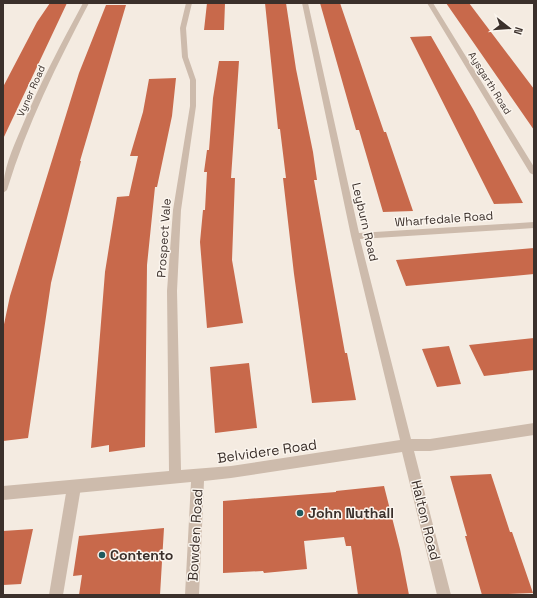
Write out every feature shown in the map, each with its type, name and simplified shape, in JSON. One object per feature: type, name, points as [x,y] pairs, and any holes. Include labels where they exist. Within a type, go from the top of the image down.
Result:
[{"type":"street","name":"Vyner Road","points":[[3,190],[10,164],[57,57],[86,3]]},
{"type":"street","name":"Prospect Vale","points":[[175,478],[172,291],[177,210],[193,106],[193,80],[185,57],[182,28],[189,3]]},
{"type":"street","name":"Leyburn Road","points":[[305,3],[355,236],[407,445]]},
{"type":"street","name":"Aysgarth Road","points":[[430,3],[534,173]]},
{"type":"street","name":"Wharfedale Road","points":[[355,236],[534,225]]},
{"type":"street","name":"Belvidere Road","points":[[3,493],[198,476],[407,445],[430,445],[534,429]]},
{"type":"street","name":"Halton Road","points":[[407,445],[444,595]]},
{"type":"street","name":"Bowden Road","points":[[192,595],[198,476]]},
{"type":"street","points":[[56,595],[74,487]]},
{"type":"building","points":[[50,3],[67,3],[3,139],[3,87],[37,22]]},
{"type":"building","points":[[207,3],[225,3],[224,30],[204,30]]},
{"type":"building","points":[[265,3],[286,3],[296,69],[313,152],[317,180],[314,180],[345,353],[347,353],[356,400],[312,403],[294,274],[283,178],[286,178],[280,129],[278,129]]},
{"type":"building","points":[[320,3],[340,3],[384,132],[386,132],[413,211],[383,212],[359,130],[356,130]]},
{"type":"building","points":[[446,3],[469,3],[534,89],[534,130]]},
{"type":"building","points":[[106,5],[126,5],[80,161],[51,283],[28,438],[3,441],[3,329],[10,296],[79,73]]},
{"type":"building","points":[[431,36],[473,109],[523,203],[494,204],[410,37]]},
{"type":"building","points":[[219,61],[239,61],[231,178],[235,178],[232,260],[243,323],[207,328],[200,242],[203,210],[205,210],[207,172],[204,172],[207,150],[209,150],[213,98]]},
{"type":"building","points":[[176,78],[172,116],[157,187],[155,187],[147,265],[145,447],[109,452],[109,445],[91,448],[105,272],[117,197],[129,196],[138,156],[130,156],[143,112],[149,79]]},
{"type":"building","points":[[534,248],[534,274],[406,286],[396,260]]},
{"type":"building","points":[[534,338],[534,370],[484,376],[469,345]]},
{"type":"building","points":[[449,346],[461,384],[437,387],[422,349]]},
{"type":"building","points":[[249,363],[257,428],[215,433],[210,367]]},
{"type":"building","points":[[491,474],[510,532],[512,532],[533,593],[482,595],[450,476]]},
{"type":"building","points":[[384,486],[400,549],[409,595],[358,595],[351,546],[346,546],[344,537],[304,541],[307,569],[264,573],[263,571],[223,573],[223,501],[336,492]]},
{"type":"building","points":[[164,528],[160,595],[79,595],[82,575],[73,576],[79,536]]},
{"type":"building","points":[[33,529],[21,584],[3,585],[3,531]]},
{"type":"place","name":"John Nuthall","points":[[300,513]]},
{"type":"place","name":"Contento","points":[[102,555]]}]
